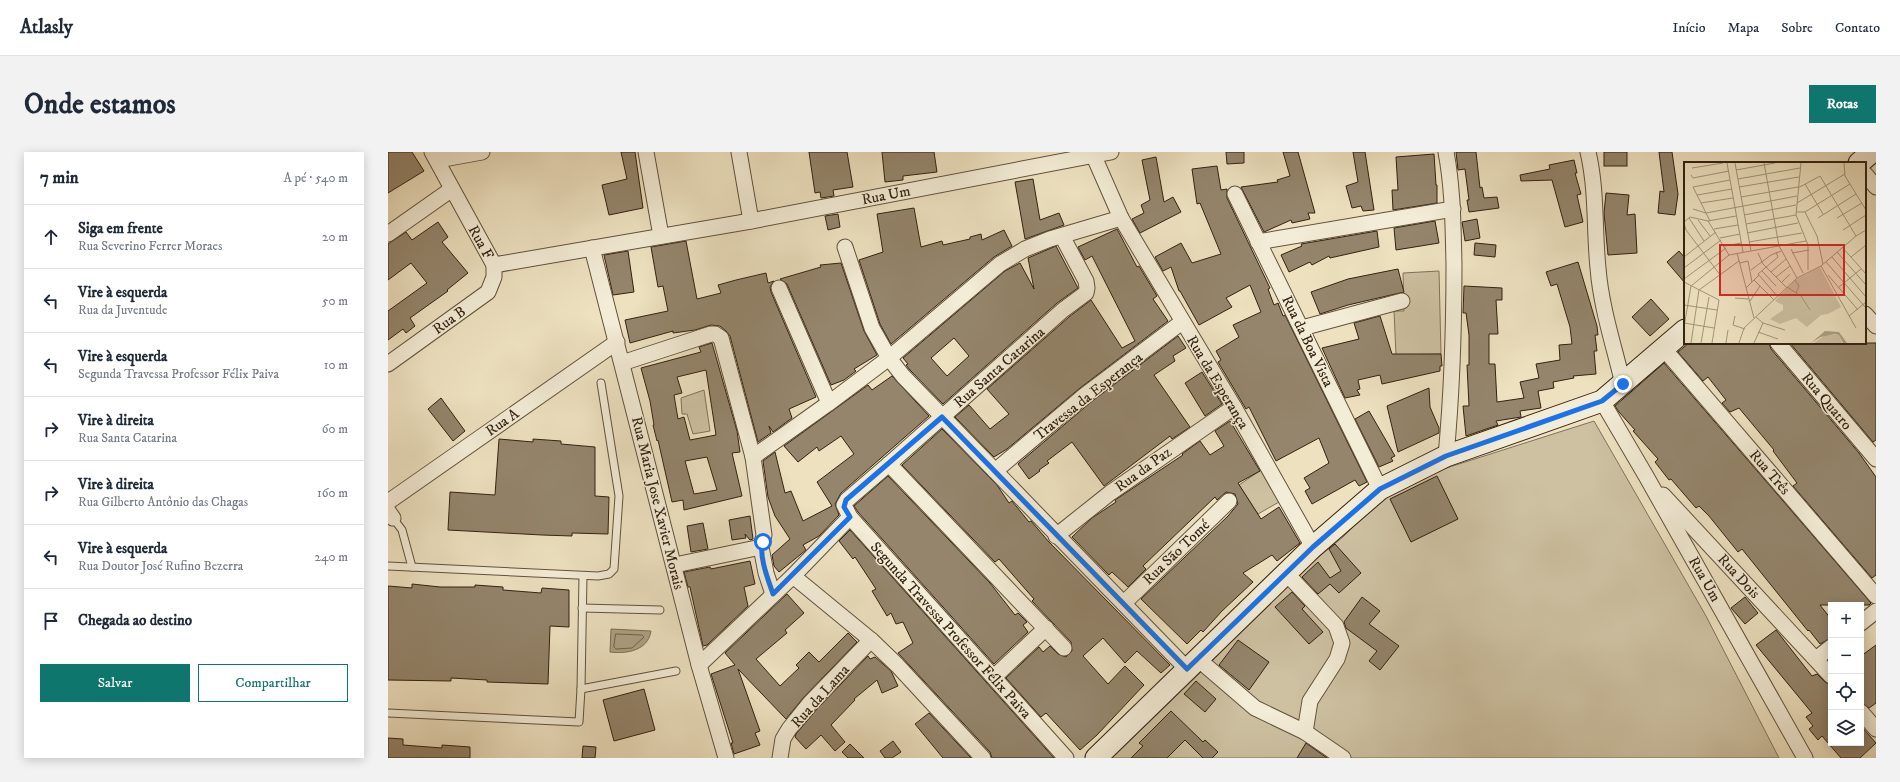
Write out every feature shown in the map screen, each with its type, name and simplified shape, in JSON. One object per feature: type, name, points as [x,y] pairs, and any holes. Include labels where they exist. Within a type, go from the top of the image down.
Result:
[{"type":"main road","points":[[1860,162],[1872,152]]},
{"type":"main road","points":[[1096,758],[1313,547],[1380,489],[1446,456],[1602,401],[1684,331]]},
{"type":"street","points":[[435,156],[482,152]]},
{"type":"street","points":[[646,152],[661,236]]},
{"type":"street","points":[[739,152],[751,221]]},
{"type":"street","name":"Rua Um","points":[[661,236],[751,221],[1093,153],[1111,152]]},
{"type":"street","points":[[1446,152],[1453,209],[1454,332],[1452,392],[1446,456]]},
{"type":"street","points":[[1588,152],[1594,191],[1600,282],[1623,384]]},
{"type":"street","name":"Rua da Esperança","points":[[1093,153],[1121,218],[1234,407],[1313,547]]},
{"type":"street","name":"Rua F","points":[[435,156],[494,265],[661,236]]},
{"type":"street","points":[[1866,175],[1876,187]]},
{"type":"street","points":[[388,234],[452,188]]},
{"type":"street","name":"Rua da Boa Vista","points":[[1235,194],[1380,489]]},
{"type":"street","points":[[1258,242],[1453,209]]},
{"type":"street","points":[[753,456],[829,404],[888,358],[1000,264],[1025,249],[1121,218]]},
{"type":"street","name":"Rua Santa Catarina","points":[[846,500],[890,464],[1063,310],[1086,293],[1086,281],[1062,236]]},
{"type":"street","points":[[845,247],[872,328],[888,358],[903,376],[1056,536],[1124,603],[1192,664],[1255,708],[1304,732],[1343,758]]},
{"type":"street","name":"Rua Maria Jose Xavier Morais","points":[[592,248],[675,565],[699,665],[726,758]]},
{"type":"street","name":"Rua B","points":[[388,364],[488,292],[494,277],[494,265]]},
{"type":"street","points":[[779,288],[829,404]]},
{"type":"street","points":[[1302,328],[1402,301]]},
{"type":"street","points":[[1866,315],[1876,326]]},
{"type":"street","name":"Travessa da Esperança","points":[[995,471],[1086,395],[1182,322]]},
{"type":"street","points":[[622,363],[711,334],[721,338],[753,456],[764,535],[761,547],[766,573],[773,594]]},
{"type":"street","name":"Rua A","points":[[388,502],[617,342]]},
{"type":"street","name":"Rua Quatro","points":[[1779,344],[1876,459]]},
{"type":"street","name":"Rua Três","points":[[1664,349],[1876,596]]},
{"type":"street","name":"Rua Um","points":[[1602,401],[1805,758]]},
{"type":"street","name":"Rua da Paz","points":[[1056,536],[1110,493],[1167,451],[1234,407]]},
{"type":"street","points":[[890,464],[1064,648]]},
{"type":"street","name":"Rua Dois","points":[[1646,476],[1829,674]]},
{"type":"street","name":"Segunda Travessa Professor Félix Paiva","points":[[846,500],[844,507],[850,517],[1066,758]]},
{"type":"street","name":"Rua São Tomé","points":[[1124,603],[1229,501]]},
{"type":"street","points":[[699,665],[793,576],[850,517]]},
{"type":"street","points":[[675,565],[761,547]]},
{"type":"street","points":[[1286,573],[1336,626],[1342,644],[1337,659],[1310,701],[1304,732]]},
{"type":"street","points":[[793,576],[871,640],[897,665],[983,758]]},
{"type":"street","points":[[1864,621],[1876,611]]},
{"type":"street","points":[[994,677],[1046,628]]},
{"type":"street","name":"Rua da Lama","points":[[780,758],[783,739],[789,729],[810,703],[871,640]]},
{"type":"street","points":[[1816,659],[1828,649]]},
{"type":"street","points":[[1864,715],[1876,729]]},
{"type":"lane","points":[[388,566],[583,576],[609,574],[614,569],[619,496],[601,382]]},
{"type":"lane","points":[[391,514],[402,530],[412,567]]},
{"type":"lane","points":[[388,713],[579,722],[583,576]]},
{"type":"lane","points":[[582,608],[660,610]]},
{"type":"lane","points":[[581,690],[676,671]]},
{"type":"shaded area","points":[[1439,271],[1441,354],[1396,355],[1394,311],[1404,311],[1403,273]]},
{"type":"shaded area","points":[[704,390],[710,431],[693,434],[687,414],[682,414],[681,398]]},
{"type":"shaded area","points":[[1594,421],[1706,616],[1779,758],[1112,758],[1207,666],[1295,576],[1343,537],[1383,497],[1437,471]]},
{"type":"shaded area","points":[[1261,470],[1279,502],[1258,514],[1239,485]]},
{"type":"water","points":[[611,629],[651,631],[646,643],[641,647],[629,652],[610,652]]},
{"type":"building","points":[[388,152],[412,152],[424,171],[388,193]]},
{"type":"building","points":[[621,152],[635,152],[643,208],[609,215],[602,185],[627,179]]},
{"type":"building","points":[[809,152],[847,152],[853,187],[833,190],[834,196],[821,198],[820,192],[815,193]]},
{"type":"building","points":[[882,152],[934,152],[937,172],[903,176],[903,180],[885,182]]},
{"type":"building","points":[[1226,152],[1244,152],[1244,163],[1227,164]]},
{"type":"building","points":[[1283,152],[1298,152],[1315,213],[1308,213],[1310,219],[1292,223],[1291,220],[1264,232],[1241,187],[1278,182],[1277,180],[1290,176]]},
{"type":"building","points":[[1353,152],[1365,152],[1374,210],[1363,211],[1361,206],[1352,208],[1346,186],[1358,182]]},
{"type":"building","points":[[1456,152],[1476,152],[1480,188],[1482,187],[1484,198],[1497,197],[1499,208],[1469,212],[1465,169],[1458,170]]},
{"type":"building","points":[[1604,152],[1627,152],[1627,166],[1604,166]]},
{"type":"building","points":[[1659,152],[1672,152],[1678,194],[1675,215],[1658,213],[1660,191],[1664,192]]},
{"type":"building","points":[[1434,154],[1437,203],[1393,210],[1392,190],[1398,190],[1396,157]]},
{"type":"building","points":[[1156,157],[1164,202],[1173,197],[1181,212],[1140,233],[1132,219],[1144,213],[1141,205],[1150,200],[1142,160]]},
{"type":"building","points":[[1574,160],[1577,173],[1575,173],[1581,194],[1577,195],[1583,222],[1565,227],[1552,180],[1521,181],[1520,175],[1550,169],[1549,165]]},
{"type":"building","points":[[1217,166],[1221,190],[1227,189],[1227,198],[1270,288],[1268,289],[1274,305],[1278,303],[1283,316],[1285,315],[1367,482],[1359,486],[1355,480],[1312,504],[1305,491],[1310,488],[1304,478],[1329,463],[1319,438],[1276,461],[1249,407],[1246,409],[1218,362],[1221,360],[1216,351],[1239,337],[1233,325],[1261,312],[1250,285],[1226,298],[1232,307],[1199,325],[1179,291],[1171,267],[1163,271],[1155,257],[1181,243],[1192,263],[1221,254],[1200,203],[1197,204],[1192,169]]},
{"type":"building","points":[[1033,179],[1040,220],[1059,213],[1064,225],[1025,239],[1015,182]]},
{"type":"building","points":[[1606,193],[1629,195],[1627,215],[1635,214],[1637,253],[1608,255],[1604,213]]},
{"type":"building","points":[[914,208],[921,247],[942,241],[943,245],[970,239],[970,237],[981,234],[982,240],[1004,230],[1012,246],[994,257],[891,344],[880,324],[859,260],[883,252],[877,214]]},
{"type":"building","points":[[838,214],[840,227],[828,230],[825,216]]},
{"type":"building","points":[[1477,219],[1480,238],[1465,241],[1462,222]]},
{"type":"building","points":[[1435,221],[1439,243],[1396,250],[1394,228]]},
{"type":"building","points":[[438,222],[448,237],[442,242],[468,273],[447,290],[448,291],[410,318],[415,326],[406,333],[403,329],[388,340],[388,311],[427,283],[411,263],[388,280],[388,244],[406,232],[412,240]]},
{"type":"building","points":[[1117,229],[1137,267],[1139,266],[1157,296],[1153,299],[1168,321],[1080,388],[1007,449],[994,457],[955,417],[969,405],[990,429],[1009,414],[987,389],[1069,317],[1091,300],[1122,348],[1135,341],[1092,256],[1085,260],[1078,247]]},
{"type":"building","points":[[1377,231],[1379,247],[1330,258],[1329,256],[1312,265],[1310,262],[1289,272],[1281,255],[1302,246],[1301,244]]},
{"type":"building","points":[[686,241],[697,299],[721,293],[718,285],[736,280],[766,273],[768,283],[774,281],[770,287],[771,292],[816,397],[789,409],[792,418],[773,432],[769,426],[771,433],[758,442],[730,336],[720,326],[711,325],[695,330],[673,333],[673,331],[630,343],[625,320],[668,311],[663,286],[658,287],[651,247]]},
{"type":"building","points":[[1475,243],[1496,245],[1495,257],[1474,255]]},
{"type":"building","points":[[1056,246],[1078,288],[1057,303],[943,404],[910,370],[906,365],[908,364],[903,358],[1005,271],[1020,263],[1034,289],[1028,258]],"holes":[[[954,338],[969,356],[947,376],[931,358]]]},
{"type":"building","points":[[628,251],[634,292],[613,295],[604,255]]},
{"type":"building","points":[[1679,251],[1684,257],[1684,282],[1667,262]]},
{"type":"building","points":[[1578,262],[1597,326],[1598,335],[1595,335],[1597,351],[1594,351],[1596,374],[1573,376],[1574,378],[1553,382],[1554,388],[1538,391],[1541,408],[1520,411],[1521,417],[1496,421],[1498,425],[1466,436],[1463,406],[1469,406],[1467,365],[1469,365],[1469,335],[1466,313],[1463,313],[1464,286],[1502,288],[1502,300],[1496,300],[1498,334],[1489,334],[1489,364],[1495,364],[1497,402],[1524,398],[1520,382],[1539,378],[1536,364],[1560,360],[1559,345],[1572,344],[1570,327],[1557,284],[1551,286],[1546,272]]},
{"type":"building","points":[[841,263],[864,331],[877,355],[854,369],[856,371],[844,380],[831,385],[787,284],[780,279],[821,267],[820,265]]},
{"type":"building","points":[[1398,269],[1404,292],[1348,305],[1320,314],[1311,292],[1348,279]]},
{"type":"building","points":[[1651,299],[1669,319],[1650,336],[1632,317]]},
{"type":"building","points":[[1380,316],[1392,354],[1441,354],[1442,366],[1440,366],[1440,371],[1382,384],[1380,375],[1358,380],[1360,389],[1357,390],[1360,395],[1345,398],[1322,348],[1359,339],[1354,323]]},
{"type":"building","points":[[1178,336],[1186,348],[1173,356],[1175,361],[1154,375],[1190,427],[1172,439],[1170,436],[1104,486],[1072,442],[1047,461],[1049,463],[1029,479],[1018,464],[1091,402]]},
{"type":"building","points":[[712,343],[737,431],[740,452],[732,453],[742,496],[684,510],[683,500],[672,502],[658,440],[657,441],[653,425],[650,401],[641,368],[701,352],[699,347]],"holes":[[[706,370],[716,435],[690,440],[684,417],[678,419],[674,395],[682,393],[677,377]],[[707,457],[717,490],[694,494],[685,461]]]},
{"type":"building","points":[[1876,343],[1876,440],[1873,442],[1791,344]]},
{"type":"building","points":[[1688,344],[1769,344],[1771,349],[1859,453],[1876,477],[1876,575],[1872,578],[1793,486],[1797,483],[1773,451],[1774,450],[1739,408],[1730,412],[1722,403],[1726,400],[1708,377],[1703,381],[1678,352]]},
{"type":"building","points":[[1664,363],[1871,603],[1869,605],[1864,605],[1864,602],[1828,602],[1828,605],[1820,605],[1828,615],[1828,640],[1820,644],[1742,549],[1738,552],[1709,516],[1699,506],[1696,508],[1671,479],[1669,480],[1655,462],[1658,459],[1633,431],[1635,430],[1615,406]]},
{"type":"building","points":[[1202,372],[1222,404],[1205,416],[1185,383]]},
{"type":"building","points":[[892,376],[929,416],[841,493],[835,504],[839,515],[819,536],[803,545],[806,550],[779,572],[774,566],[772,555],[790,539],[775,516],[768,497],[763,461],[775,452],[785,493],[791,491],[803,521],[832,506],[817,482],[854,454],[841,436],[819,451],[817,447],[798,462],[784,446],[868,385],[872,390]]},
{"type":"building","points":[[1429,388],[1430,407],[1439,428],[1439,433],[1398,452],[1387,406]]},
{"type":"building","points":[[441,398],[465,431],[453,441],[428,409]]},
{"type":"building","points":[[1369,411],[1395,456],[1391,458],[1393,461],[1379,467],[1355,419]]},
{"type":"building","points":[[1230,421],[1260,471],[1238,483],[1261,519],[1279,507],[1300,543],[1277,561],[1272,555],[1243,573],[1253,582],[1222,611],[1203,632],[1201,630],[1187,644],[1141,599],[1228,516],[1238,504],[1235,494],[1226,492],[1217,500],[1215,497],[1143,566],[1146,569],[1128,587],[1112,572],[1109,575],[1072,537],[1092,518],[1116,502],[1115,500],[1183,455],[1182,454],[1200,441],[1210,455],[1224,446],[1215,431]]},
{"type":"building","points":[[942,429],[997,485],[1009,503],[1012,501],[1029,522],[1031,521],[1049,542],[1170,665],[1161,673],[1137,651],[1125,663],[1103,638],[1083,656],[1108,684],[1125,666],[1144,685],[1097,735],[1080,750],[1046,713],[1041,717],[1006,678],[1039,647],[1043,652],[1050,646],[1058,654],[1066,657],[1072,651],[1071,642],[1032,601],[1034,599],[999,559],[995,562],[902,465]]},
{"type":"building","points":[[499,439],[533,442],[533,439],[561,441],[561,444],[595,447],[595,496],[609,497],[608,534],[572,533],[572,536],[448,530],[450,492],[495,495]]},
{"type":"building","points":[[888,476],[990,583],[1015,615],[1018,613],[1027,622],[1023,625],[1028,632],[994,664],[854,506]]},
{"type":"building","points":[[1437,476],[1458,519],[1411,542],[1390,499]]},
{"type":"building","points":[[750,516],[753,539],[750,540],[745,534],[746,538],[732,540],[729,520]]},
{"type":"building","points":[[703,523],[708,549],[691,552],[687,526]]},
{"type":"building","points":[[850,530],[1054,758],[992,758],[990,752],[898,653],[913,643],[903,622],[896,624],[891,613],[887,616],[872,591],[876,589],[855,557],[853,559],[839,541]]},
{"type":"building","points":[[1335,544],[1361,573],[1339,593],[1330,584],[1318,594],[1302,577],[1318,562],[1330,578],[1341,571],[1329,549]]},
{"type":"building","points":[[750,561],[755,584],[744,587],[748,606],[707,645],[703,646],[690,587],[688,587],[684,572],[710,567],[711,569]]},
{"type":"building","points":[[412,584],[440,587],[475,587],[475,585],[503,587],[503,590],[541,593],[542,588],[569,590],[569,627],[550,626],[548,684],[487,682],[487,680],[451,678],[451,681],[388,680],[388,586],[412,588]]},
{"type":"building","points":[[1292,592],[1305,606],[1302,609],[1323,632],[1309,644],[1275,607]]},
{"type":"building","points":[[787,594],[804,613],[785,630],[787,633],[756,659],[780,686],[799,668],[796,665],[809,652],[819,662],[848,633],[857,642],[804,697],[786,719],[738,669],[760,731],[755,733],[760,745],[734,754],[731,743],[733,743],[711,674],[735,665],[725,653]]},
{"type":"building","points":[[1362,597],[1380,611],[1369,624],[1399,646],[1380,670],[1369,661],[1377,651],[1346,628],[1344,622]]},
{"type":"building","points":[[1745,597],[1758,613],[1745,624],[1731,608]]},
{"type":"building","points":[[1776,630],[1812,676],[1817,674],[1828,684],[1828,743],[1822,736],[1818,740],[1809,729],[1813,726],[1806,717],[1812,713],[1756,645]]},
{"type":"building","points":[[1238,640],[1269,662],[1249,690],[1219,665]]},
{"type":"building","points":[[1876,645],[1876,703],[1869,708],[1864,705],[1864,654]]},
{"type":"building","points":[[868,656],[870,659],[875,657],[891,671],[898,686],[882,693],[877,680],[854,699],[855,700],[831,725],[845,742],[835,751],[821,735],[806,749],[795,737],[796,734],[817,709]]},
{"type":"building","points":[[1196,681],[1216,699],[1205,712],[1184,694]]},
{"type":"building","points":[[644,689],[655,730],[614,741],[603,700]]},
{"type":"building","points":[[1171,711],[1203,742],[1205,740],[1218,752],[1212,758],[1203,758],[1185,740],[1167,758],[1131,758],[1143,746],[1139,743]]},
{"type":"building","points":[[929,713],[971,758],[943,758],[915,724]]},
{"type":"building","points":[[1864,729],[1876,743],[1860,758],[1841,758],[1831,746],[1864,746]]},
{"type":"building","points":[[388,738],[403,739],[403,745],[442,748],[442,745],[470,747],[470,758],[388,758]]},
{"type":"building","points":[[893,741],[901,752],[892,758],[885,758],[880,751]]},
{"type":"building","points":[[1306,743],[1327,758],[1297,758]]},
{"type":"building","points":[[850,744],[864,758],[848,758],[842,752]]},
{"type":"building","points":[[583,746],[596,747],[595,758],[582,758]]},
{"type":"route","points":[[763,542],[761,547],[766,573],[773,594],[793,576],[850,517],[844,507],[846,500],[890,464],[942,417],[1056,536],[1124,603],[1187,669],[1313,547],[1380,489],[1446,456],[1527,429],[1602,401],[1623,384]]}]
